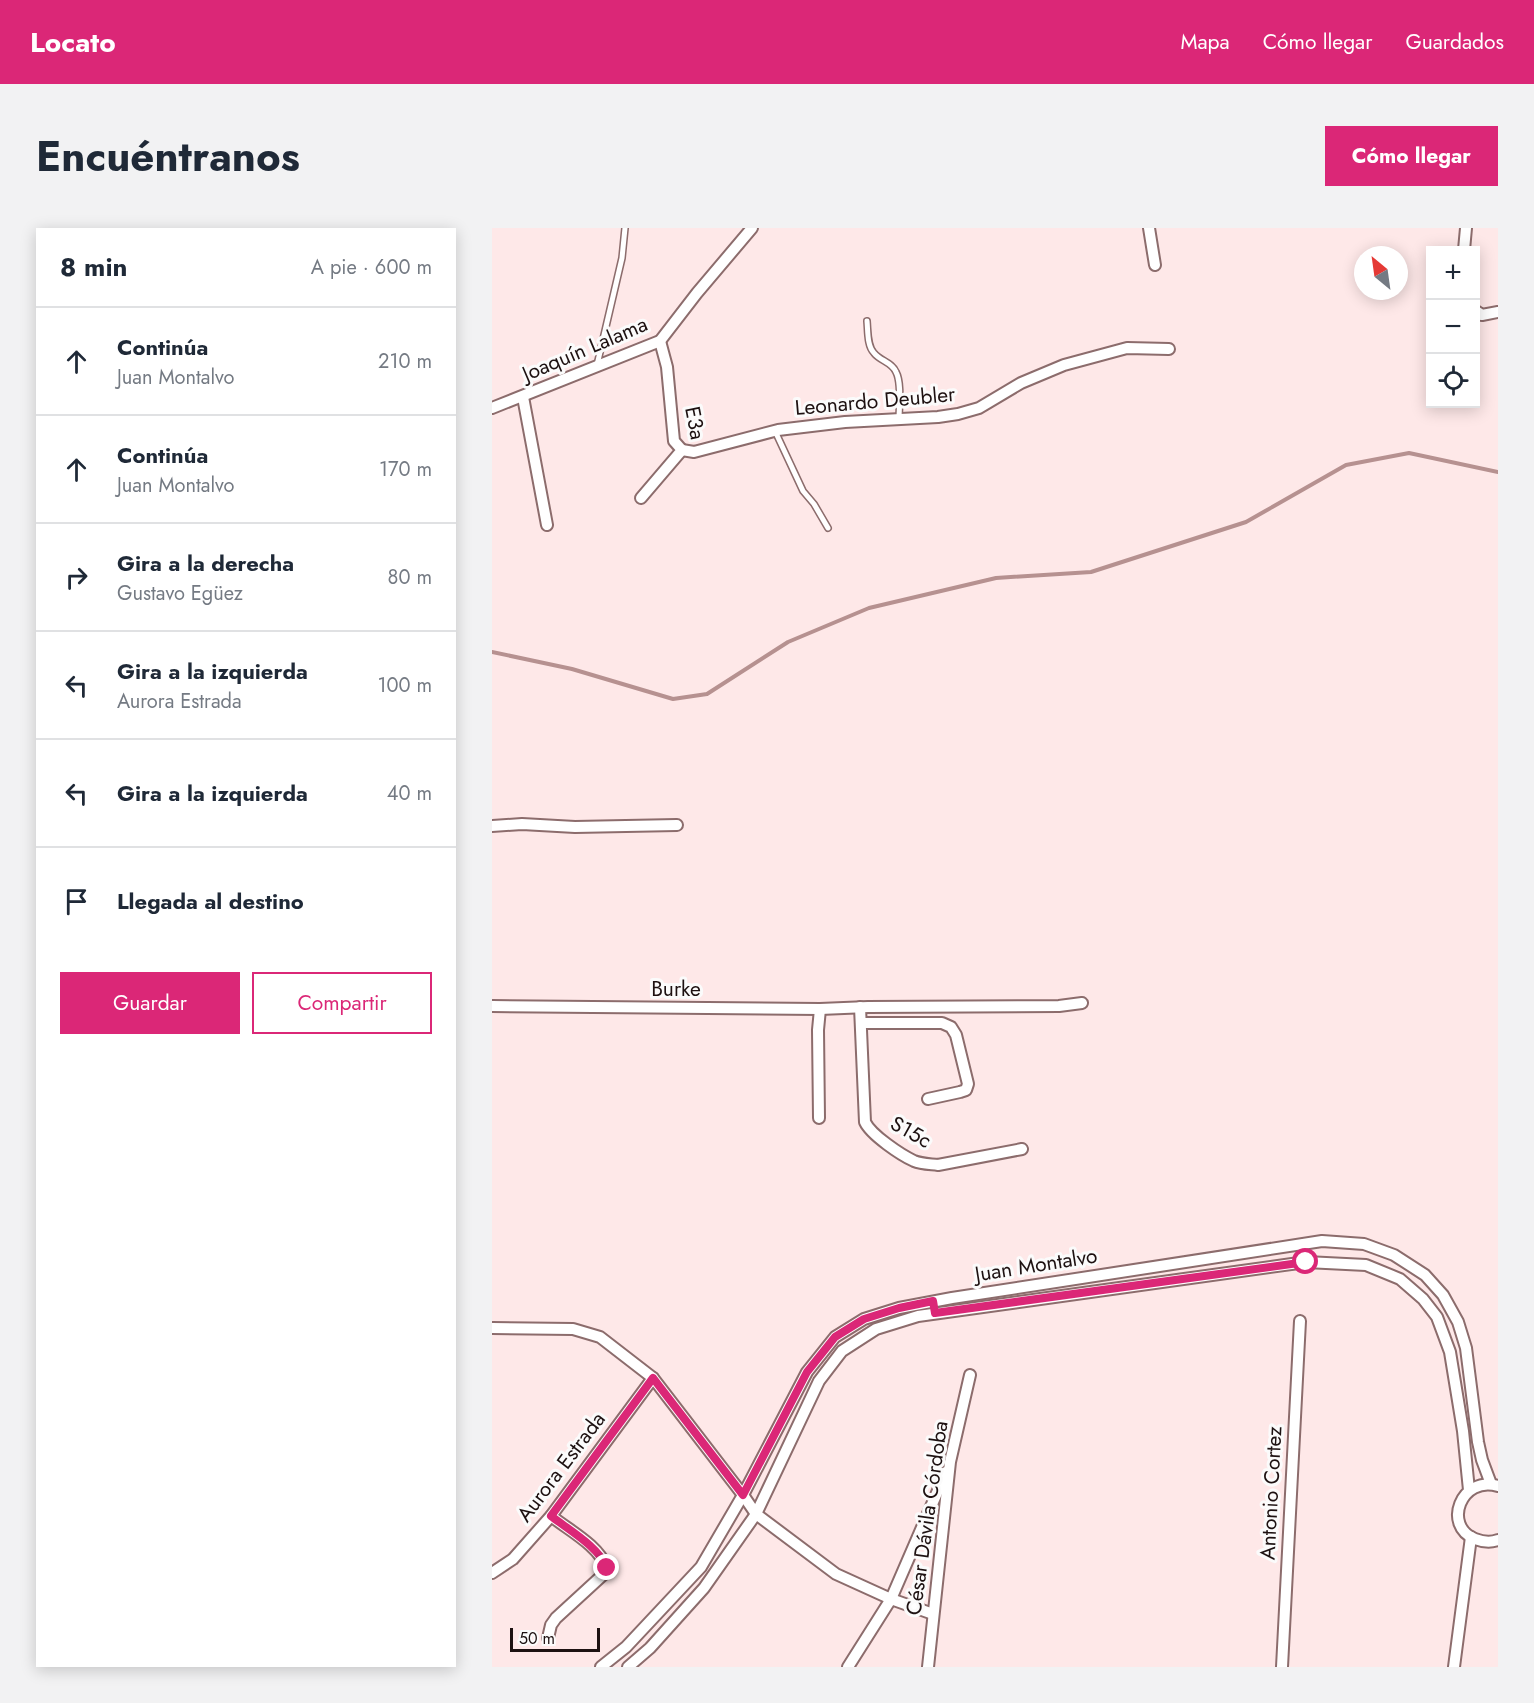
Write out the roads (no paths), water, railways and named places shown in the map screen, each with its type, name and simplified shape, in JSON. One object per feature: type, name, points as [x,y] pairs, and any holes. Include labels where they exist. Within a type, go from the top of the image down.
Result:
[{"type":"street","name":"Joaquín Lalama","points":[[492,408],[660,341],[752,228]]},
{"type":"street","points":[[1149,228],[1155,265]]},
{"type":"street","points":[[1464,246],[1466,228]]},
{"type":"street","points":[[1480,316],[1498,312]]},
{"type":"street","name":"E3a","points":[[641,498],[682,450],[674,441],[667,368],[660,341]]},
{"type":"street","name":"Leonardo Deubler","points":[[682,450],[694,452],[775,430],[845,422],[948,416],[979,408],[1021,383],[1064,365],[1127,348],[1169,349]]},
{"type":"street","points":[[523,397],[547,525]]},
{"type":"street","points":[[492,826],[522,824],[574,827],[677,825]]},
{"type":"street","name":"Burke","points":[[492,1006],[820,1009],[1059,1006],[1083,1003]]},
{"type":"street","name":"S15c","points":[[860,1007],[865,1122],[872,1133],[915,1161],[926,1164],[938,1165],[1022,1149]]},
{"type":"street","points":[[819,1118],[818,1030],[820,1009]]},
{"type":"street","points":[[861,1023],[942,1023],[951,1027],[956,1035],[968,1084],[966,1090],[928,1099]]},
{"type":"street","name":"Juan Montalvo","points":[[601,1667],[626,1647],[701,1567],[743,1495],[807,1372],[835,1337],[864,1319],[899,1308],[933,1301],[1322,1241],[1364,1244],[1394,1255],[1425,1275],[1443,1295],[1458,1322],[1466,1348],[1478,1442],[1482,1460],[1494,1485]]},
{"type":"street","name":"Juan Montalvo","points":[[628,1667],[650,1648],[704,1588],[756,1514],[819,1381],[842,1351],[876,1329],[918,1316],[1306,1262],[1366,1265],[1400,1279],[1423,1299],[1437,1317],[1450,1352],[1463,1431],[1469,1490]]},
{"type":"street","points":[[933,1301],[935,1313]]},
{"type":"street","name":"Antonio Cortez","points":[[1282,1667],[1299,1321]]},
{"type":"street","points":[[492,1328],[573,1329],[600,1337],[653,1378],[756,1514],[836,1574],[891,1599],[933,1614]]},
{"type":"street","name":"César Dávila Córdoba","points":[[928,1667],[950,1462],[969,1375]]},
{"type":"street","name":"Aurora Estrada","points":[[492,1573],[513,1559],[551,1516],[653,1378]]},
{"type":"street","points":[[848,1667],[891,1599],[950,1462]]},
{"type":"street","points":[[1494,1485],[1479,1485],[1469,1490],[1462,1498],[1458,1509],[1463,1530],[1471,1538],[1482,1542],[1498,1540]]},
{"type":"street","points":[[548,1638],[556,1618],[605,1574],[607,1568],[592,1547],[551,1516]]},
{"type":"street","points":[[1454,1667],[1471,1538]]},
{"type":"lane","points":[[597,367],[622,258],[625,228]]},
{"type":"lane","points":[[867,321],[870,346],[873,352],[897,373],[899,420]]},
{"type":"lane","points":[[775,430],[803,491],[814,504],[828,528]]},
{"type":"waterway","points":[[492,652],[572,669],[673,699],[707,694],[788,642],[869,608],[996,578],[1091,572],[1246,522],[1346,465],[1409,453],[1498,472]]}]
